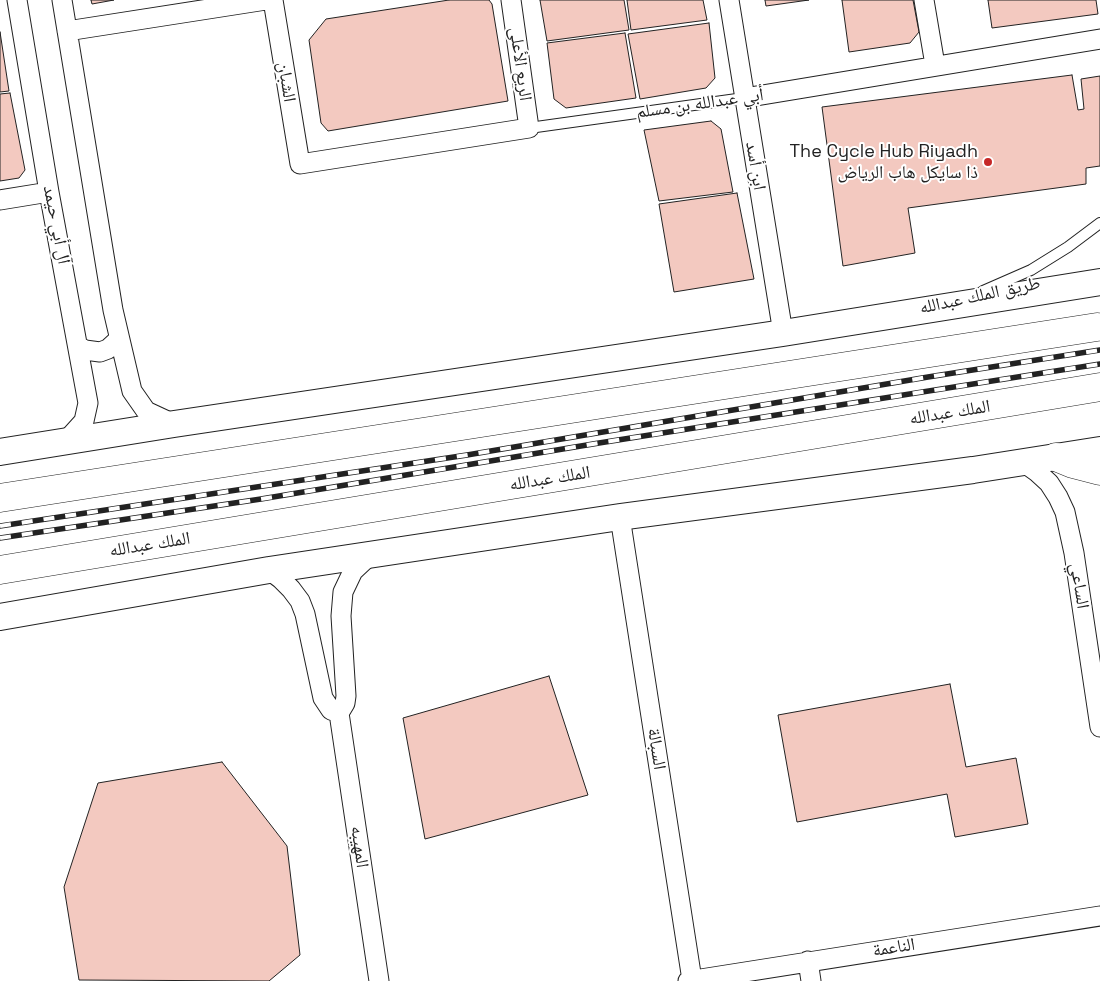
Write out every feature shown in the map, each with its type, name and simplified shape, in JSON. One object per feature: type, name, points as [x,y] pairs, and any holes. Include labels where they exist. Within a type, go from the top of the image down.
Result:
[{"type":"main road","name":"طريق الملك عبدالله","points":[[861,320],[1100,272]]},
{"type":"main road","points":[[0,452],[1100,282]]},
{"type":"main road","points":[[788,331],[862,335],[1100,300]]},
{"type":"main road","points":[[0,498],[1097,327]]},
{"type":"main road","name":"الملك عبدالله","points":[[0,570],[1100,388]]},
{"type":"main road","points":[[972,470],[994,457],[1020,448],[1100,431]]},
{"type":"main road","points":[[0,617],[269,570],[620,517],[972,470],[1100,450]]},
{"type":"main road","points":[[1056,457],[1073,464],[1100,471]]},
{"type":"street","name":"آل أبي حيمد","points":[[17,0],[49,192],[88,403],[84,421],[64,442]]},
{"type":"street","points":[[62,0],[113,310],[132,391],[146,411],[174,424]]},
{"type":"street","points":[[67,31],[266,0]]},
{"type":"street","name":"الشبان","points":[[273,0],[300,164]]},
{"type":"street","name":"الريع الأعلى","points":[[511,0],[529,128]]},
{"type":"street","name":"ابن أسد","points":[[729,0],[744,98],[788,331]]},
{"type":"street","points":[[924,0],[935,65]]},
{"type":"street","name":"أبي عبدالله بن مسلم","points":[[744,98],[1100,39]]},
{"type":"street","name":"أبي عبدالله بن مسلم","points":[[300,164],[529,128]]},
{"type":"street","points":[[0,200],[49,192]]},
{"type":"street","points":[[78,346],[85,350],[100,352],[108,349],[120,339]]},
{"type":"street","name":"الساعي","points":[[1023,462],[1049,483],[1065,512],[1074,553],[1100,726]]},
{"type":"street","name":"السبالة","points":[[620,517],[690,981]]},
{"type":"street","name":"المهيبه","points":[[369,556],[352,571],[343,592],[341,616],[346,696],[340,713],[380,981]]},
{"type":"street","points":[[269,570],[281,578],[300,601],[305,614],[323,698],[331,710],[340,713]]},
{"type":"street","name":"الناعمة","points":[[690,981],[1100,916]]},
{"type":"street","points":[[808,961],[812,981]]},
{"type":"lane","name":"أبي عبدالله بن مسلم","points":[[529,128],[744,98]]},
{"type":"lane","points":[[961,300],[1031,270],[1068,247],[1100,223]]},
{"type":"building","points":[[91,0],[114,0],[92,4]]},
{"type":"building","points":[[449,0],[489,0],[492,4],[508,101],[328,131],[321,123],[309,40],[326,19]]},
{"type":"building","points":[[540,0],[624,0],[629,30],[547,41]]},
{"type":"building","points":[[627,0],[703,0],[707,20],[631,30]]},
{"type":"building","points":[[765,0],[809,0],[766,6]]},
{"type":"building","points":[[842,0],[913,0],[919,32],[910,43],[849,52]]},
{"type":"building","points":[[988,0],[1096,0],[1098,14],[992,28]]},
{"type":"building","points":[[709,23],[715,78],[706,88],[640,99],[628,34]]},
{"type":"building","points":[[0,32],[9,91],[0,92]]},
{"type":"building","points":[[625,33],[636,98],[566,108],[554,99],[547,43]]},
{"type":"building","points":[[1072,75],[1078,110],[1084,109],[1081,79],[1100,76],[1100,166],[1086,168],[1086,184],[908,208],[915,253],[843,266],[822,107]]},
{"type":"building","points":[[10,93],[25,170],[19,178],[0,181],[0,94]]},
{"type":"building","points":[[711,121],[721,129],[733,192],[659,201],[644,130]]},
{"type":"building","points":[[737,193],[754,279],[674,292],[659,204]]},
{"type":"building","points":[[549,676],[588,795],[425,839],[403,718]]},
{"type":"building","points":[[950,684],[966,767],[1016,758],[1028,824],[955,837],[947,794],[797,822],[778,715]]},
{"type":"building","points":[[222,762],[287,846],[300,955],[269,981],[79,980],[64,887],[98,783]]},
{"type":"railway","points":[[0,526],[467,455],[928,377],[1100,350]]},
{"type":"railway","points":[[0,538],[261,499],[599,443],[1100,364]]},
{"type":"place","name":"The Cycle Hub Riyadh ذا سايكل هاب الرياض","points":[[988,162]]}]
